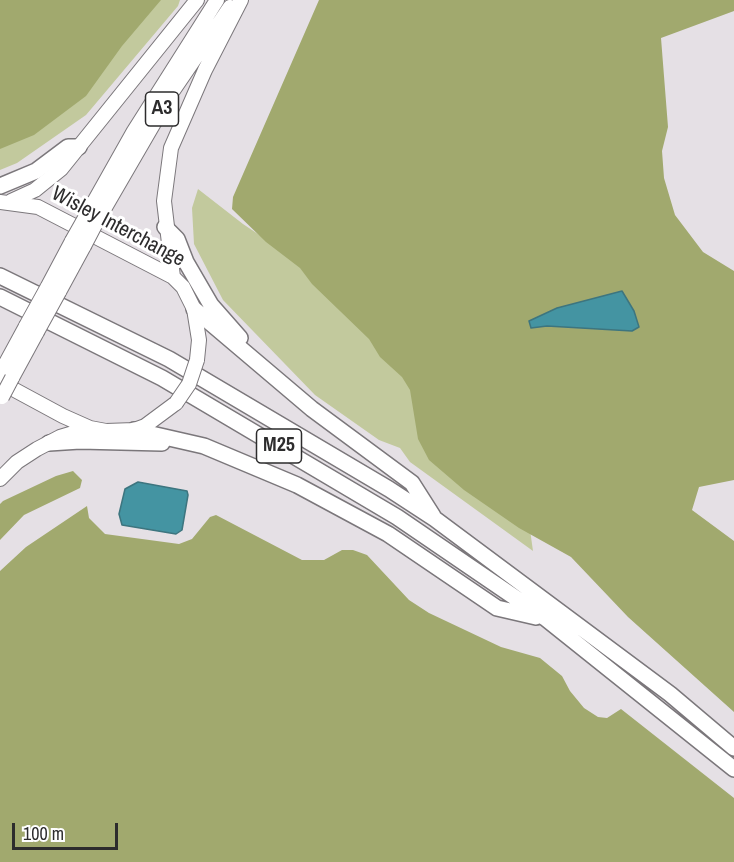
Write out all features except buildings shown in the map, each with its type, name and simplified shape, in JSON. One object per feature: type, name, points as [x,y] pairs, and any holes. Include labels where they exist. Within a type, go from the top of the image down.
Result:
[{"type":"highway","name":"A3","points":[[5,202],[44,184],[62,169],[197,0]]},
{"type":"highway","name":"A3","points":[[91,221],[140,122],[217,0]]},
{"type":"highway","name":"A3","points":[[1,398],[3,376],[91,221],[172,92],[235,0]]},
{"type":"highway","name":"A3","points":[[173,277],[165,228],[164,185],[171,148],[200,80],[241,0]]},
{"type":"highway","points":[[0,186],[36,171],[69,147],[79,147]]},
{"type":"highway","name":"Wisley Interchange","points":[[3,376],[90,428],[134,430],[156,420],[177,403],[189,384],[197,360],[199,340],[194,309],[183,287],[173,277],[47,211],[5,202]]},
{"type":"highway","name":"M25","points":[[165,228],[177,239],[186,262],[211,305],[239,334],[244,350]]},
{"type":"highway","name":"M25","points":[[0,276],[169,359],[435,519],[670,694],[734,748]]},
{"type":"highway","name":"M25","points":[[0,297],[162,378],[397,517],[545,618],[734,769]]},
{"type":"highway","name":"M25","points":[[194,309],[312,409],[412,483],[435,519]]},
{"type":"highway","points":[[0,478],[17,462],[49,443],[68,434],[90,428]]},
{"type":"highway","points":[[134,430],[204,446]]},
{"type":"highway","name":"M25","points":[[49,443],[159,442],[182,448],[204,446],[261,468],[337,505],[410,548],[497,609],[545,618]]},
{"type":"green space","points":[[0,0],[180,0],[178,6],[86,115],[17,163],[0,170]]},
{"type":"green space","points":[[0,0],[161,0],[122,46],[86,96],[34,135],[0,149]]},
{"type":"green space","points":[[319,0],[734,0],[734,11],[661,38],[668,127],[662,151],[664,178],[675,215],[703,252],[734,271],[734,480],[699,487],[692,510],[734,541],[734,712],[628,617],[571,557],[519,528],[464,490],[429,460],[418,439],[410,390],[402,377],[380,357],[369,339],[312,284],[300,268],[266,242],[232,209],[233,197]]},
{"type":"green space","points":[[198,189],[243,224],[513,409],[533,551],[410,462],[400,448],[379,440],[315,395],[223,300],[194,244],[192,208]]},
{"type":"green space","points":[[73,471],[82,480],[80,488],[24,515],[0,540],[0,504],[3,501],[56,476]]},
{"type":"green space","points":[[87,506],[89,518],[105,534],[179,544],[192,539],[210,517],[216,515],[302,560],[324,560],[342,550],[353,550],[367,555],[409,600],[429,613],[501,647],[540,658],[562,676],[570,691],[584,708],[598,717],[607,718],[621,709],[734,798],[734,862],[0,862],[0,571],[26,547]]},
{"type":"water","points":[[622,291],[634,311],[639,327],[632,331],[547,326],[531,328],[529,321],[557,308]]},
{"type":"water","points":[[138,482],[187,491],[182,530],[176,534],[122,525],[119,514],[125,489]]}]
